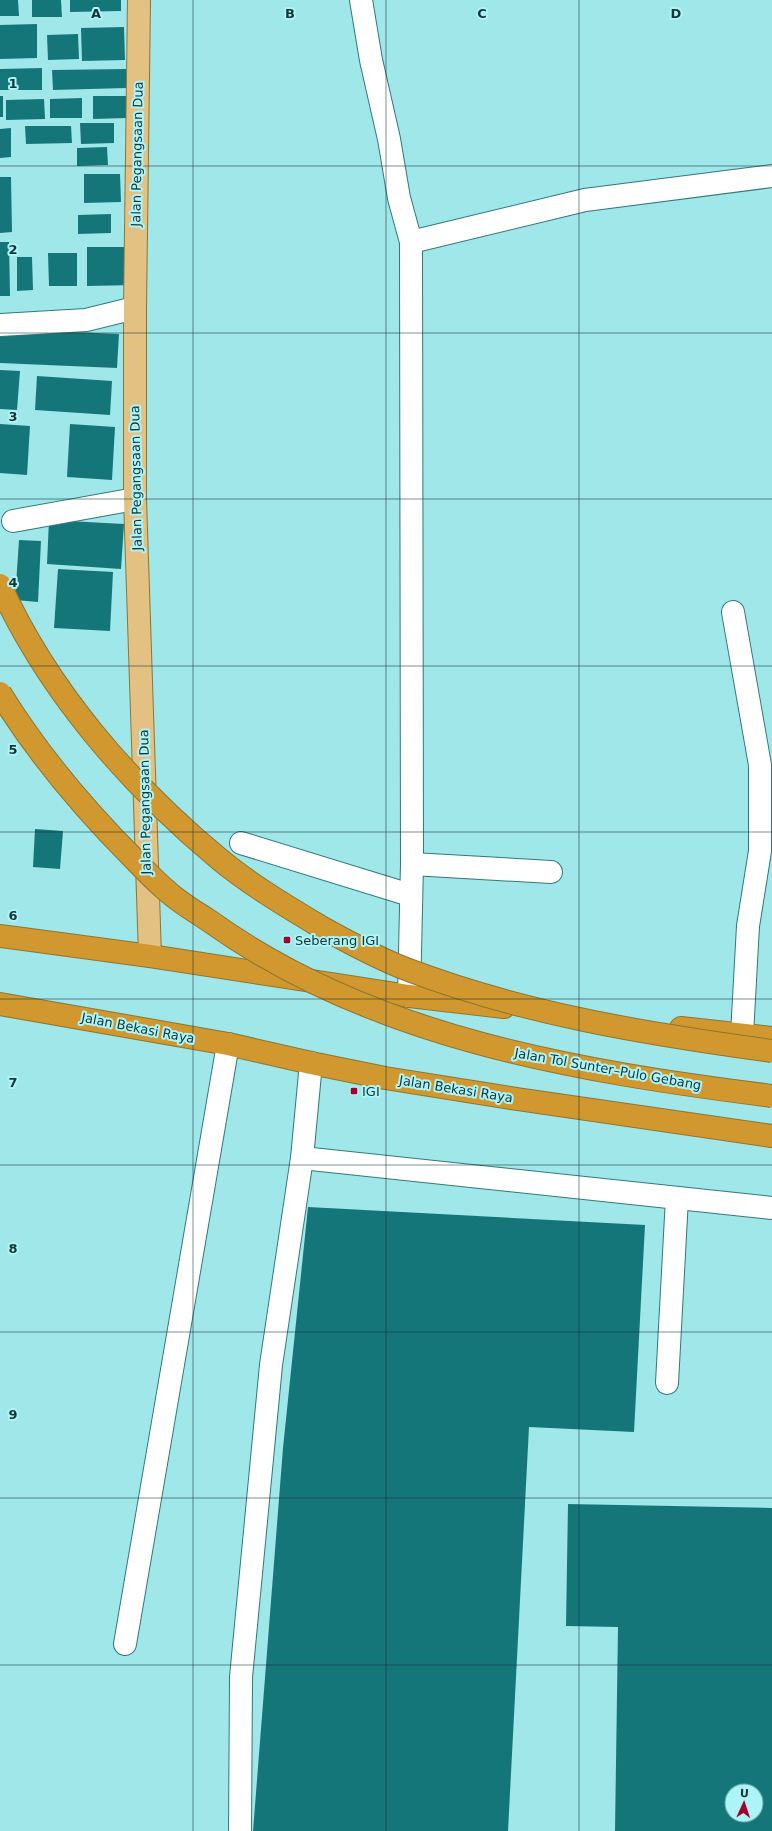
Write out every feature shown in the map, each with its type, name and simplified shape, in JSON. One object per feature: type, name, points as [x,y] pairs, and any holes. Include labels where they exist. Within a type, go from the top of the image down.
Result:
[{"type":"highway","points":[[0,585],[31,644],[69,702],[118,763],[164,810],[219,859],[300,915],[348,942],[404,968],[507,1002],[578,1020],[637,1032],[772,1051]]},
{"type":"highway","name":"Jalan Tol Sunter–Pulo Gebang","points":[[0,693],[42,754],[83,805],[167,892],[227,934],[282,968],[340,995],[393,1016],[513,1053],[584,1068],[772,1096]]},
{"type":"highway","points":[[0,936],[150,956],[408,996],[772,1038]]},
{"type":"highway","name":"Jalan Bekasi Raya","points":[[0,1004],[228,1044],[311,1063],[517,1099],[772,1136]]},
{"type":"main road","name":"Jalan Pegangsaan Dua","points":[[139,0],[136,499],[150,956]]},
{"type":"street","points":[[361,0],[371,60],[389,139],[399,198],[411,242],[412,864],[410,895],[411,953],[408,996]]},
{"type":"street","points":[[411,242],[585,200],[772,176]]},
{"type":"street","points":[[0,325],[86,320],[136,308]]},
{"type":"street","points":[[13,521],[136,499]]},
{"type":"street","points":[[733,612],[760,765],[760,851],[748,926],[742,1035]]},
{"type":"street","points":[[241,844],[410,895]]},
{"type":"street","points":[[412,864],[551,872]]},
{"type":"street","points":[[125,1644],[228,1044]]},
{"type":"street","points":[[240,1831],[241,1669],[272,1366],[302,1158],[311,1063]]},
{"type":"street","points":[[302,1158],[772,1208]]},
{"type":"street","points":[[667,1383],[677,1198]]},
{"type":"building","points":[[0,0],[18,0],[19,16],[0,16]]},
{"type":"building","points":[[32,0],[61,0],[62,17],[32,17]]},
{"type":"building","points":[[70,0],[121,0],[121,11],[70,12]]},
{"type":"building","points":[[37,24],[37,58],[0,59],[0,25]]},
{"type":"building","points":[[124,27],[125,60],[82,61],[81,28]]},
{"type":"building","points":[[78,34],[79,59],[48,60],[47,35]]},
{"type":"building","points":[[42,68],[42,90],[0,90],[0,69]]},
{"type":"building","points":[[126,69],[126,88],[53,90],[52,70]]},
{"type":"building","points":[[0,96],[3,96],[3,117],[0,117]]},
{"type":"building","points":[[93,96],[127,96],[127,118],[93,119]]},
{"type":"building","points":[[82,98],[82,118],[50,118],[50,99]]},
{"type":"building","points":[[44,99],[45,119],[6,120],[6,100]]},
{"type":"building","points":[[80,123],[114,123],[114,143],[81,144]]},
{"type":"building","points":[[25,126],[71,126],[72,143],[26,144]]},
{"type":"building","points":[[11,128],[11,157],[0,158],[0,129]]},
{"type":"building","points":[[107,147],[108,165],[77,166],[77,148]]},
{"type":"building","points":[[84,174],[120,174],[121,202],[84,203]]},
{"type":"building","points":[[0,177],[11,177],[12,232],[0,233]]},
{"type":"building","points":[[111,214],[111,233],[78,234],[78,215]]},
{"type":"building","points":[[0,242],[9,242],[10,296],[0,296]]},
{"type":"building","points":[[87,247],[135,247],[136,285],[87,286]]},
{"type":"building","points":[[48,253],[77,253],[77,286],[49,286]]},
{"type":"building","points":[[17,257],[32,257],[33,290],[17,291]]},
{"type":"building","points":[[0,329],[119,334],[117,368],[0,363]]},
{"type":"building","points":[[0,370],[20,371],[17,410],[0,409]]},
{"type":"building","points":[[37,376],[112,381],[110,415],[35,410]]},
{"type":"building","points":[[0,424],[30,426],[27,475],[0,473]]},
{"type":"building","points":[[70,424],[115,427],[112,480],[67,477]]},
{"type":"building","points":[[49,520],[124,524],[121,569],[47,564]]},
{"type":"building","points":[[19,540],[41,541],[38,602],[15,600]]},
{"type":"building","points":[[58,569],[113,572],[110,631],[54,628]]},
{"type":"building","points":[[35,829],[63,831],[60,869],[33,867]]},
{"type":"building","points":[[308,1207],[645,1225],[634,1432],[529,1427],[508,1831],[253,1831],[283,1448]]},
{"type":"building","points":[[568,1504],[772,1508],[772,1831],[615,1831],[618,1627],[566,1626]]},
{"type":"place","name":"Seberang IGI","points":[[287,940]]},
{"type":"place","name":"IGI","points":[[354,1091]]}]
